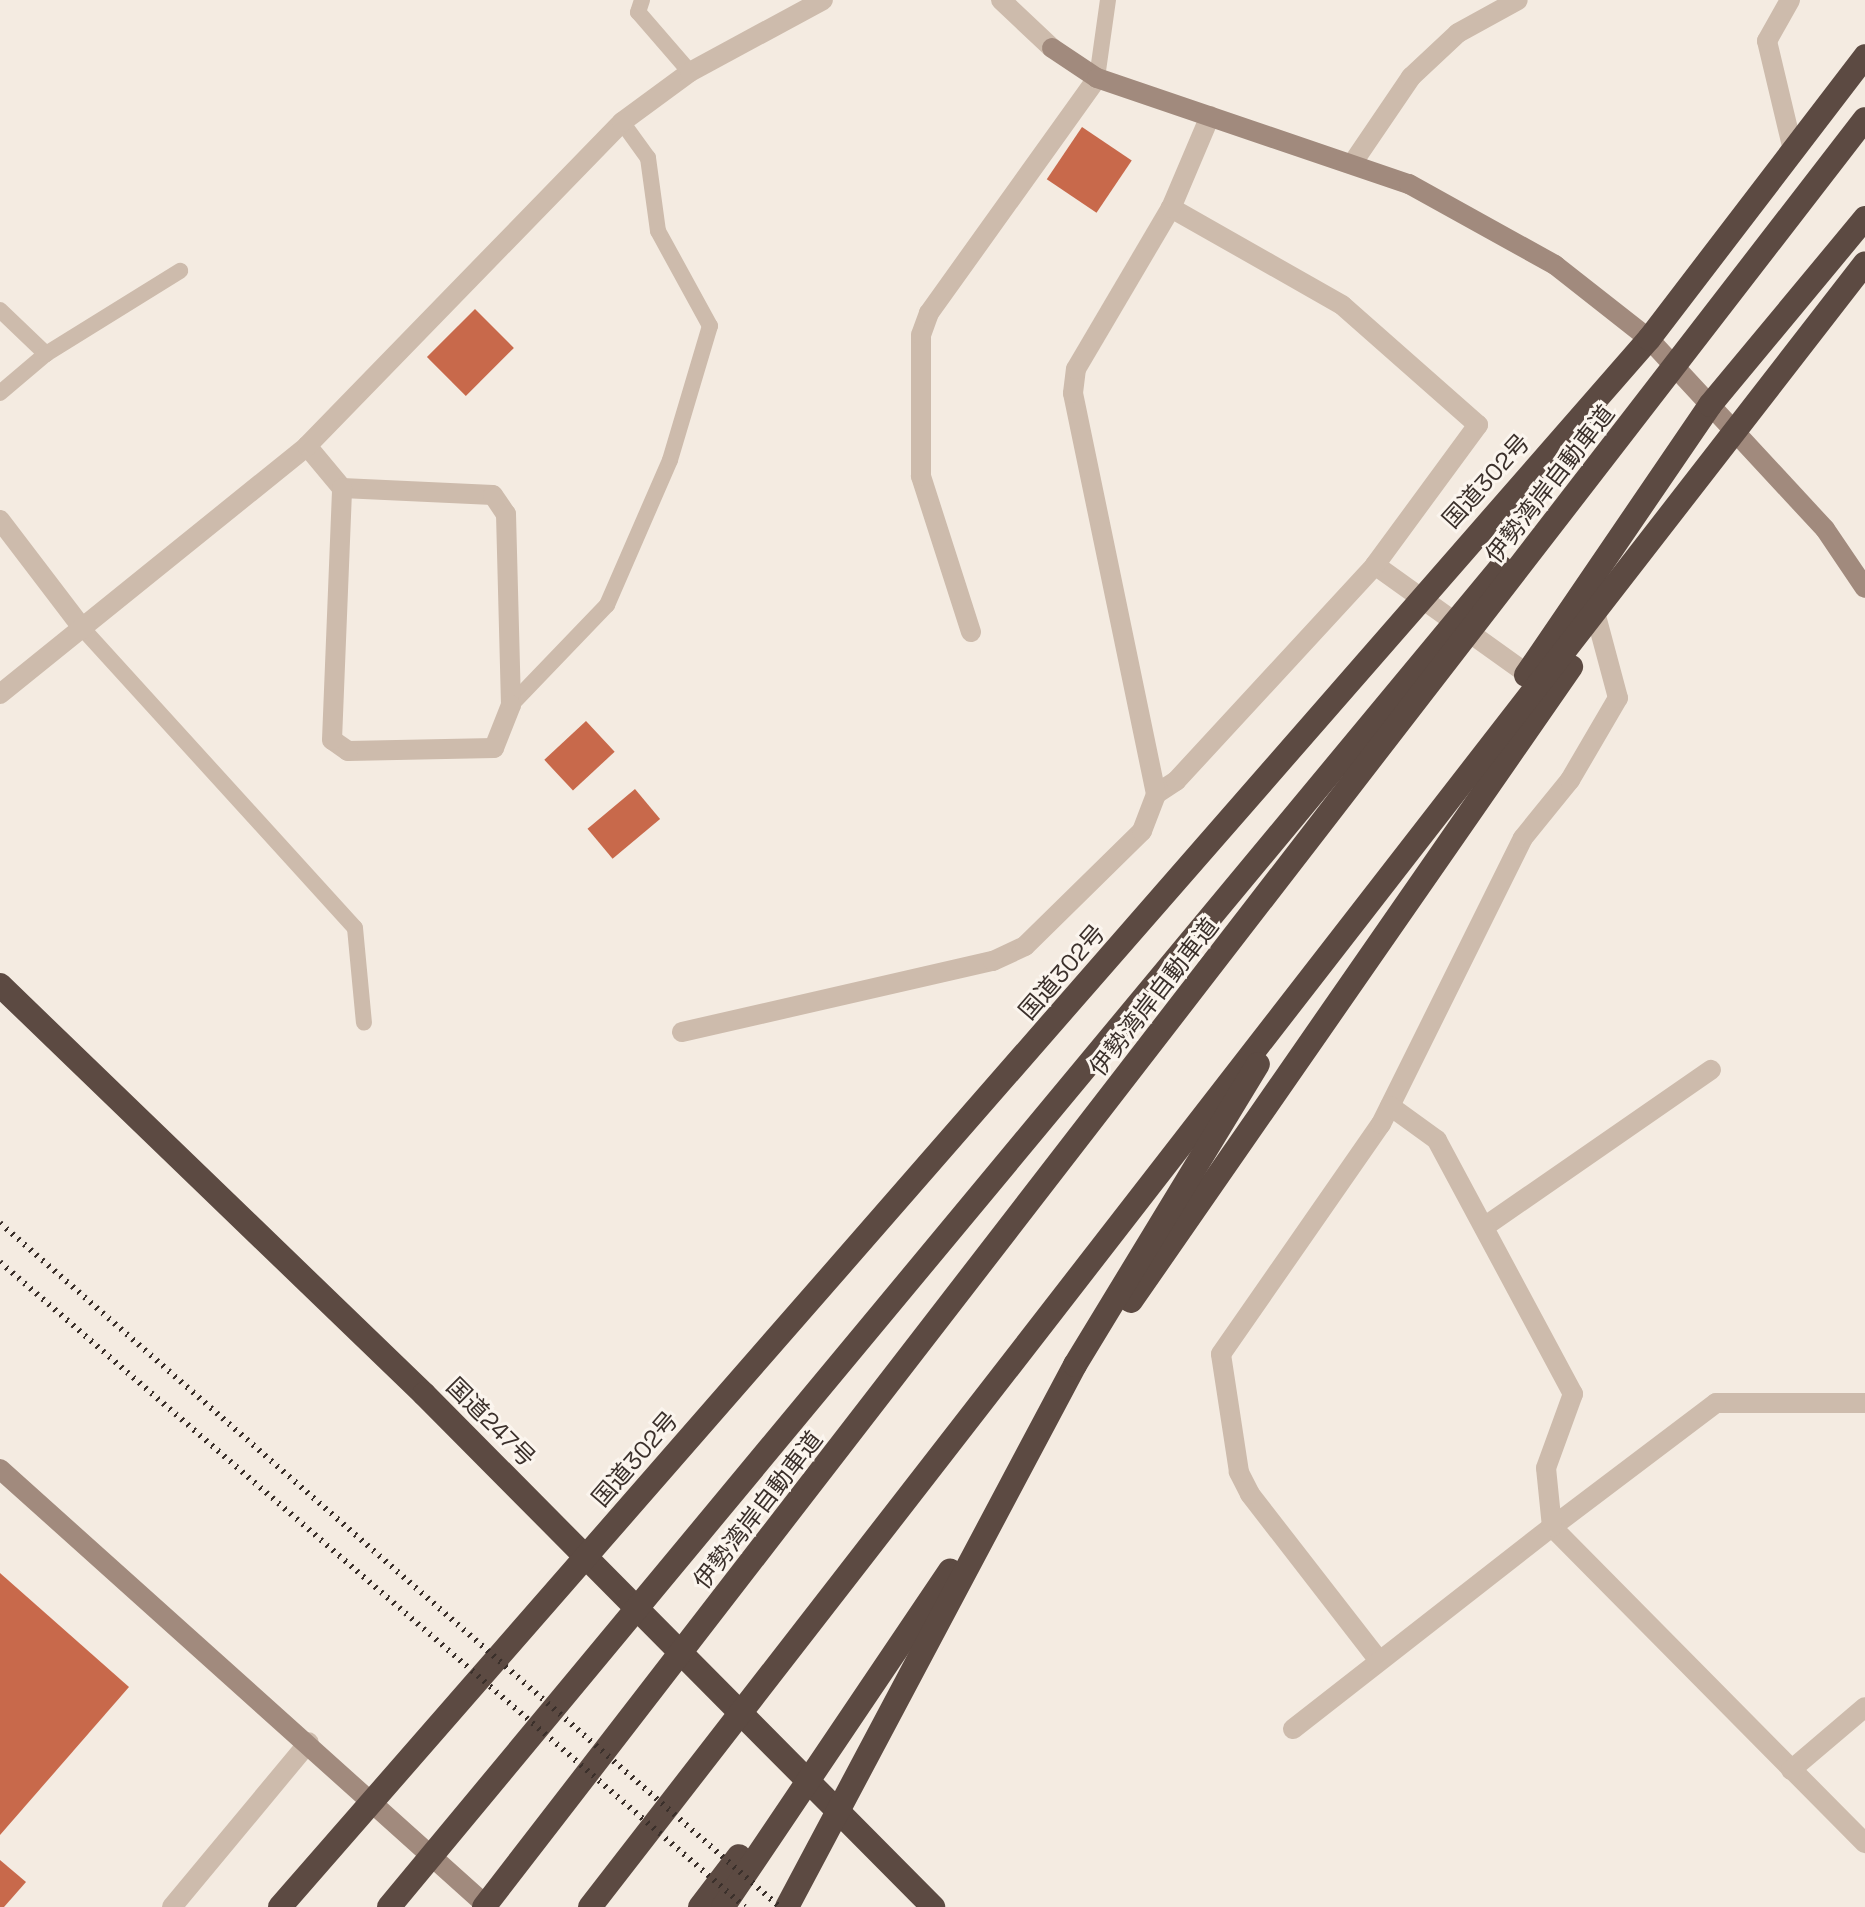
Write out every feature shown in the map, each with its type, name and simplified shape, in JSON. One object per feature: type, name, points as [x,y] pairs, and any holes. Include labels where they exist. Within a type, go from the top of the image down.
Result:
[{"type":"highway","name":"国道302号","points":[[280,1907],[1420,597],[1649,339],[1865,56]]},
{"type":"highway","name":"伊勢湾岸自動車道","points":[[486,1907],[1865,119]]},
{"type":"highway","points":[[787,1907],[1075,1365],[1373,877],[1527,674],[1710,405],[1865,218]]},
{"type":"highway","points":[[389,1907],[1058,1093],[1759,259]]},
{"type":"highway","points":[[590,1907],[1734,436],[1865,263]]},
{"type":"highway","points":[[723,1907],[874,1680],[1734,436]]},
{"type":"highway","name":"国道247号","points":[[0,985],[424,1394],[933,1907]]},
{"type":"highway","points":[[700,1907],[874,1680]]},
{"type":"street","points":[[0,694],[307,446],[622,122],[690,72],[823,0]]},
{"type":"street","points":[[1001,0],[1052,48],[1097,78],[1354,161],[1555,265],[1649,339],[1825,529],[1865,588]]},
{"type":"street","points":[[1354,161],[1411,77],[1458,33],[1518,0]]},
{"type":"street","points":[[1790,0],[1767,41],[1793,150]]},
{"type":"street","points":[[971,632],[921,476],[921,335],[929,313],[1097,78]]},
{"type":"street","points":[[682,1032],[993,961],[1025,946],[1142,831],[1156,794],[1073,393],[1076,369],[1171,208],[1210,116]]},
{"type":"street","points":[[1156,794],[1176,781],[1375,565],[1478,425],[1342,305],[1171,208]]},
{"type":"street","points":[[307,446],[342,488],[332,740],[348,751],[494,748],[511,705],[506,514],[493,495],[342,488]]},
{"type":"street","points":[[0,520],[83,629]]},
{"type":"street","points":[[1375,565],[1527,674]]},
{"type":"street","points":[[1377,1658],[1250,1494],[1239,1472],[1221,1354],[1390,1106],[1523,838],[1570,780],[1618,698],[1588,586]]},
{"type":"street","points":[[1484,1227],[1711,1070]]},
{"type":"street","points":[[1390,1106],[1437,1140],[1573,1394],[1546,1468],[1552,1527],[1865,1843]]},
{"type":"street","points":[[1293,1729],[1377,1658],[1716,1403],[1865,1403]]},
{"type":"street","points":[[0,1469],[309,1742],[486,1907]]},
{"type":"street","points":[[1791,1770],[1865,1707]]},
{"type":"street","points":[[172,1907],[309,1742]]},
{"type":"lane","points":[[642,0],[638,12],[690,72]]},
{"type":"lane","points":[[1097,78],[1108,0]]},
{"type":"lane","points":[[511,705],[607,605],[670,460],[710,326],[658,231],[648,158],[622,122]]},
{"type":"lane","points":[[0,393],[46,354],[180,271]]},
{"type":"lane","points":[[0,310],[46,354]]},
{"type":"lane","points":[[83,629],[355,928],[364,1023]]},
{"type":"building","points":[[1082,127],[1132,161],[1097,213],[1047,179]]},
{"type":"building","points":[[475,309],[514,348],[466,396],[427,357]]},
{"type":"building","points":[[586,721],[615,752],[573,791],[544,760]]},
{"type":"building","points":[[635,789],[660,819],[613,859],[588,829]]},
{"type":"building","points":[[0,1573],[129,1687],[0,1835]]},
{"type":"building","points":[[0,1860],[26,1882],[4,1907],[0,1907]]},
{"type":"railway","points":[[0,1223],[780,1907]]},
{"type":"railway","points":[[0,1262],[745,1907]]}]
